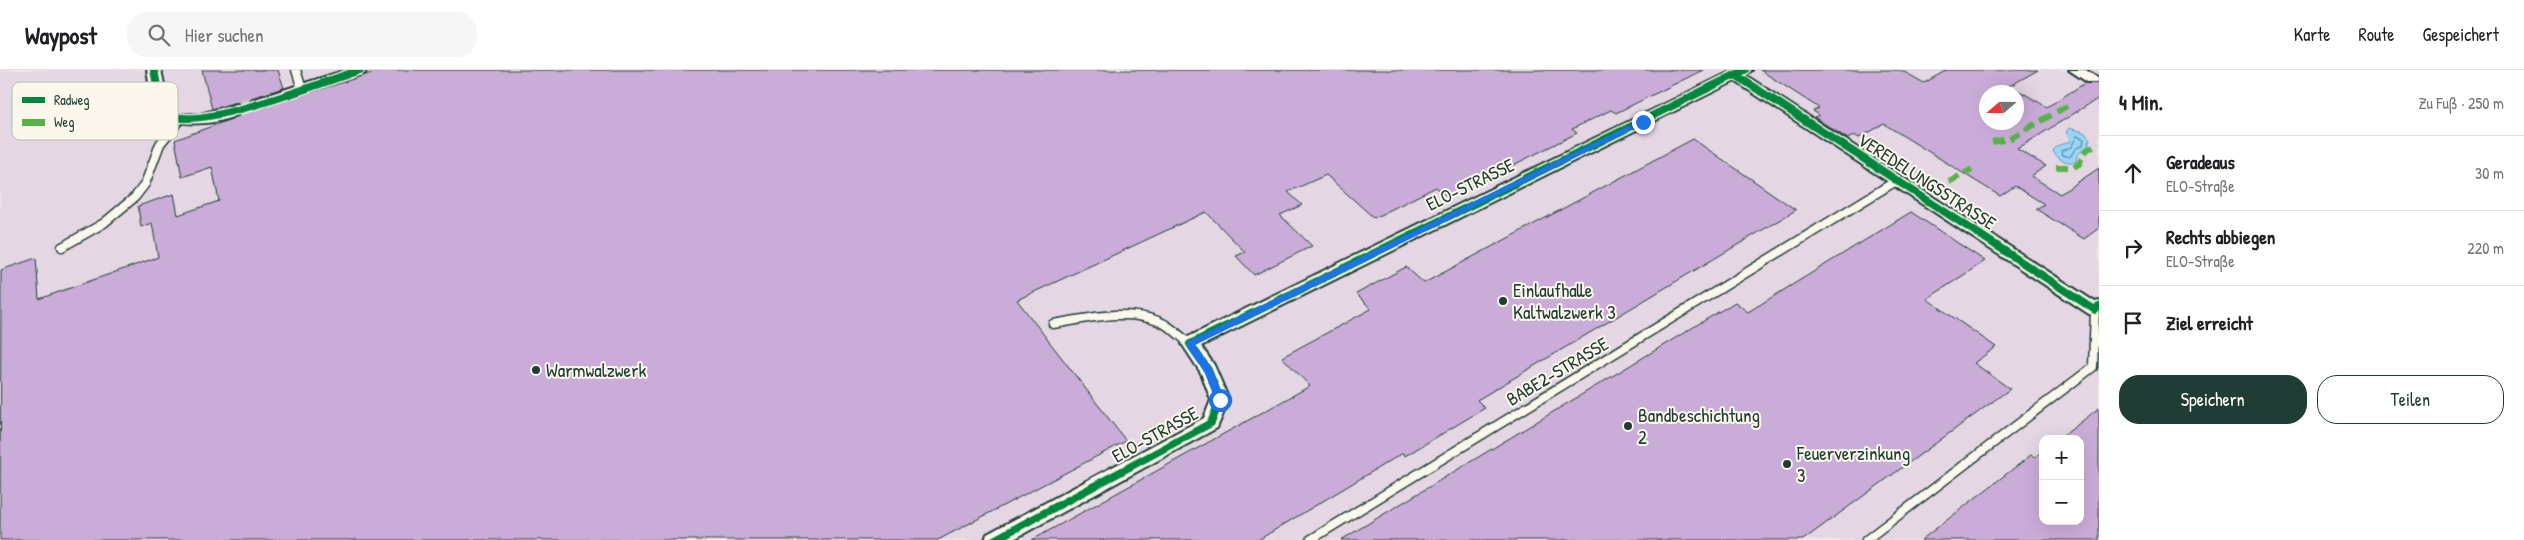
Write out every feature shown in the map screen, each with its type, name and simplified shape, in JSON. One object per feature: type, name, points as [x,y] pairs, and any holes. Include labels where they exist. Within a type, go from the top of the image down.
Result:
[{"type":"street","points":[[257,103],[360,70]]},
{"type":"street","points":[[2076,70],[2092,79]]},
{"type":"street","name":"VEREDELUNGSSTRASSE","points":[[1741,73],[1896,181],[2097,309]]},
{"type":"street","name":"ELO-STRASSE","points":[[994,540],[1211,423],[1220,400],[1208,370],[1190,344],[1741,73]]},
{"type":"street","points":[[180,119],[197,120],[237,109]]},
{"type":"lane","points":[[296,70],[302,89]]},
{"type":"lane","points":[[62,247],[104,223],[135,197],[145,184],[163,140]]},
{"type":"lane","name":"BABE2-STRASSE","points":[[1310,540],[1896,181]]},
{"type":"lane","name":"VEREDELUNGSSTRASSE","points":[[1866,540],[2092,367],[2097,309]]},
{"type":"lane","points":[[1053,324],[1108,317],[1139,316],[1160,321],[1190,344]]},
{"type":"shaded area","points":[[0,70],[2099,70],[2099,540],[0,540]]},
{"type":"water","points":[[2069,128],[2084,132],[2090,139],[2087,148],[2077,155],[2076,162],[2063,160],[2053,151],[2057,146],[2070,141],[2066,132]]},
{"type":"building","name":"Warmwalzwerk","points":[[202,70],[278,70],[284,88],[251,98],[248,104],[252,108],[263,108],[381,70],[1703,70],[1616,113],[1611,110],[1572,129],[1577,133],[1448,198],[1436,187],[1374,218],[1326,175],[1288,192],[1302,205],[1280,215],[1312,246],[1254,275],[1236,256],[1245,252],[1206,212],[1017,300],[1126,441],[938,540],[0,540],[1,270],[36,258],[39,299],[158,257],[152,223],[141,227],[138,206],[174,194],[178,215],[219,201],[212,167],[182,177],[175,140],[239,116],[246,109],[237,102],[212,109]]},
{"type":"building","points":[[1760,70],[1901,70],[1924,83],[1947,70],[2038,70],[2011,85],[1979,85],[1979,130],[2024,130],[2024,94],[2047,107],[2085,83],[2099,82],[2099,98],[2017,149],[2046,166],[2031,176],[2060,194],[2099,168],[2099,228],[2084,239],[2036,209],[2044,204],[2015,186],[2000,196],[1884,124],[1859,138],[1854,135],[1848,139],[1814,117],[1819,115],[1813,111],[1819,108]]},
{"type":"building","name":"Einlaufhalle Kaltwalzwerk 3","points":[[1693,139],[1796,210],[1477,400],[1485,408],[1405,456],[1403,453],[1258,540],[1032,540],[1310,386],[1282,357],[1371,309],[1356,294],[1406,267],[1424,283]]},
{"type":"building","points":[[1911,212],[1985,261],[1927,299],[1996,347],[1974,363],[2010,389],[1803,540],[1341,540],[1735,302],[1748,312]]},
{"type":"building","points":[[2099,408],[2099,540],[1921,540],[2031,455],[2035,457],[2039,454],[2039,525],[2084,525],[2084,435],[2064,435]]},
{"type":"tunnel","points":[[237,109],[257,103]]},
{"type":"marked path","points":[[1992,142],[2009,139],[2067,106]]},
{"type":"marked path","points":[[2056,167],[2074,167],[2079,164],[2085,151],[2099,143]]},
{"type":"marked path","points":[[1949,182],[1972,169]]},
{"type":"cycle path","points":[[154,70],[156,82]]},
{"type":"cycle path","points":[[178,118],[200,119],[217,116],[360,70]]},
{"type":"cycle path","points":[[994,540],[1211,423],[1220,400],[1208,370],[1190,344],[1745,70]]},
{"type":"cycle path","points":[[1737,76],[2095,310],[2099,307]]},
{"type":"place","name":"Einlaufhalle Kaltwalzwerk 3","points":[[1503,301]]},
{"type":"place","name":"Warmwalzwerk","points":[[536,370]]},
{"type":"place","name":"Bandbeschichtung 2","points":[[1628,426]]},
{"type":"place","name":"Feuerverzinkung 3","points":[[1787,464]]},
{"type":"route","points":[[1220,400],[1208,370],[1190,344],[1643,122]]}]
